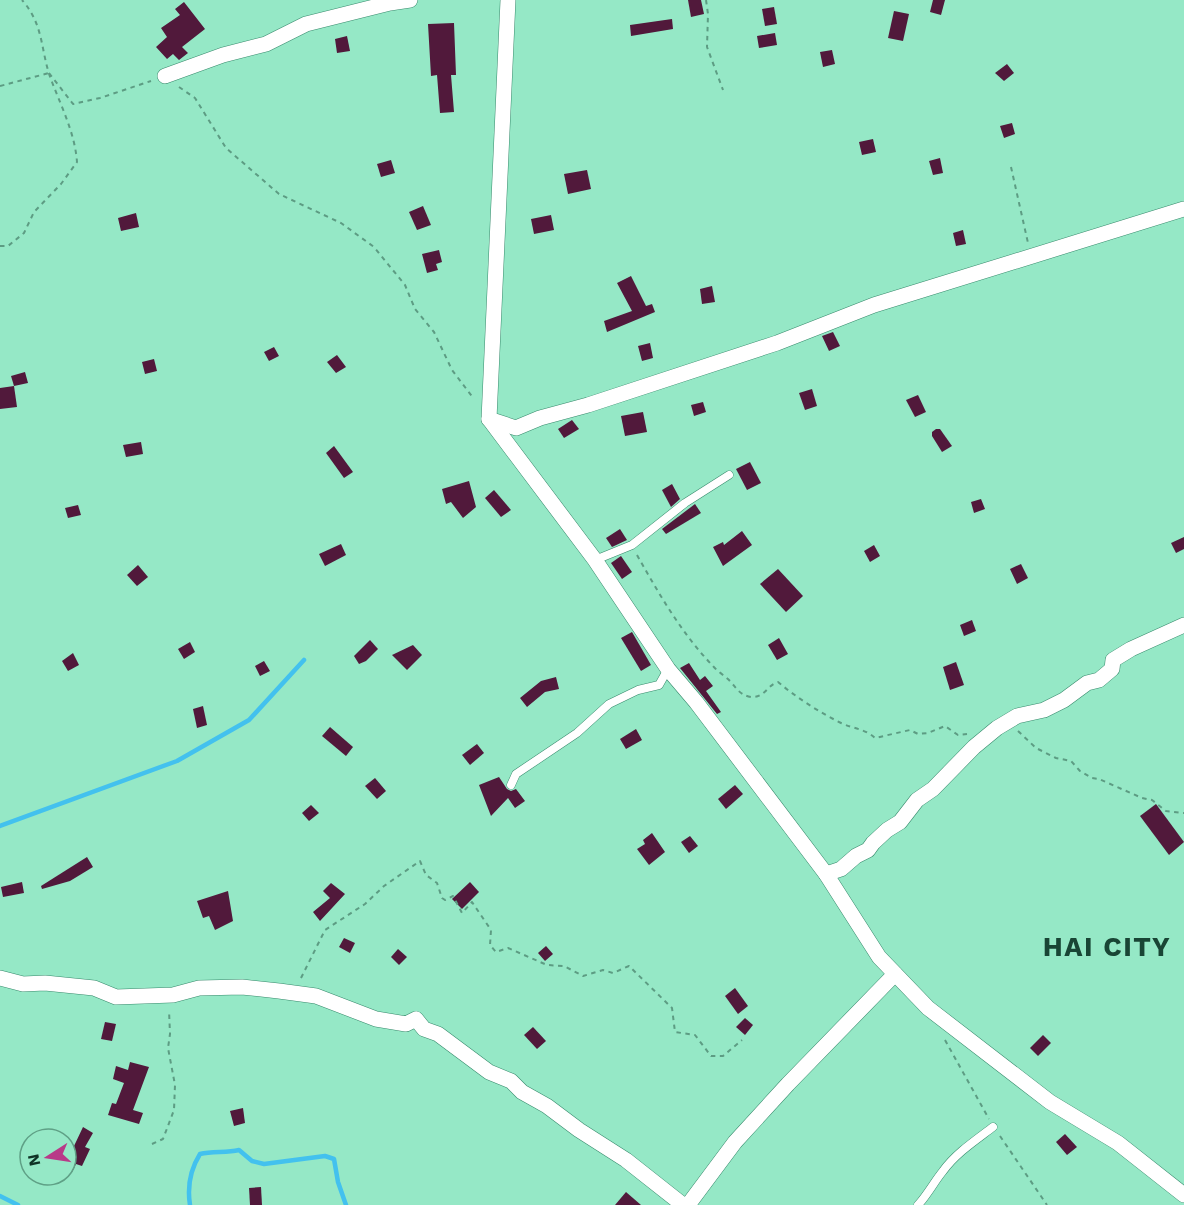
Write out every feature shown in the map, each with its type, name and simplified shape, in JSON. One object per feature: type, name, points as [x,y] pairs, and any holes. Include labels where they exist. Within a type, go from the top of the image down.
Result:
[{"type":"street","points":[[165,76],[223,55],[266,44],[306,24],[410,0]]},
{"type":"street","points":[[508,0],[489,418],[595,560],[668,669],[696,702],[826,874],[879,957],[927,1008],[1050,1102],[1118,1143],[1184,1195]]},
{"type":"street","points":[[489,418],[516,428],[540,418],[588,405],[777,344],[874,305],[1184,209]]},
{"type":"street","points":[[826,874],[841,869],[856,856],[868,850],[887,830],[900,822],[917,800],[933,789],[990,734],[1008,721],[1017,716],[1044,710],[1064,700],[1088,683],[1099,680],[1112,669],[1113,660],[1131,649],[1184,625]]},
{"type":"street","points":[[0,978],[23,984],[45,983],[94,988],[116,997],[173,995],[200,988],[242,987],[316,996],[376,1019],[406,1024],[416,1018],[424,1029],[438,1034],[489,1072],[511,1081],[522,1092],[547,1106],[626,1160],[686,1205],[743,1134],[788,1084],[895,974]]},
{"type":"lane","points":[[595,560],[632,545],[685,502],[729,475]]},
{"type":"lane","points":[[511,785],[516,774],[577,733],[609,704],[638,690],[659,685],[668,669]]},
{"type":"lane","points":[[918,1205],[944,1169],[968,1146],[993,1127]]},
{"type":"path","points":[[0,246],[8,246],[24,232],[34,212],[61,184],[77,162],[76,145],[49,73],[33,11],[22,0]]},
{"type":"path","points":[[706,0],[707,47],[723,90]]},
{"type":"path","points":[[49,73],[73,104],[100,98],[165,76],[195,98],[226,148],[279,194],[340,223],[374,247],[405,285],[415,309],[434,332],[452,370],[489,418]]},
{"type":"path","points":[[0,86],[49,73]]},
{"type":"path","points":[[1011,167],[1031,257]]},
{"type":"path","points":[[632,545],[658,592],[688,636],[714,668],[742,694],[754,697],[762,695],[778,682],[805,703],[848,726],[867,730],[875,738],[910,730],[918,734],[928,733],[945,726],[958,735],[975,730]]},
{"type":"path","points":[[1008,721],[1036,748],[1056,758],[1071,761],[1080,771],[1092,778],[1152,800],[1166,811],[1184,813]]},
{"type":"path","points":[[294,993],[325,930],[365,904],[384,886],[420,861],[426,875],[436,883],[442,898],[445,900],[453,896],[462,914],[472,902],[491,930],[490,945],[496,952],[508,948],[547,965],[564,966],[583,976],[603,970],[613,973],[629,966],[672,1008],[675,1032],[695,1035],[711,1056],[723,1056],[742,1040]]},
{"type":"path","points":[[152,1144],[163,1139],[174,1110],[175,1085],[168,1048],[169,1010],[173,995]]},
{"type":"path","points":[[944,1038],[993,1127],[1047,1205]]},
{"type":"building","points":[[688,0],[701,0],[704,14],[691,17]]},
{"type":"building","points":[[933,0],[945,0],[941,15],[930,12]]},
{"type":"building","points":[[184,2],[205,29],[182,47],[188,53],[179,60],[173,54],[167,59],[156,47],[167,37],[161,28],[180,15],[175,9]]},
{"type":"building","points":[[774,7],[777,24],[765,26],[762,9]]},
{"type":"building","points":[[894,11],[909,14],[903,41],[888,38]]},
{"type":"building","points":[[672,19],[673,29],[631,36],[630,25]]},
{"type":"building","points":[[454,23],[456,75],[451,75],[454,112],[440,113],[437,75],[431,76],[428,24]]},
{"type":"building","points":[[775,33],[777,45],[759,48],[757,36]]},
{"type":"building","points":[[347,36],[350,51],[337,53],[335,39]]},
{"type":"building","points":[[832,50],[835,64],[823,67],[820,52]]},
{"type":"building","points":[[1007,64],[1014,73],[1004,81],[995,73]]},
{"type":"building","points":[[1012,123],[1015,134],[1004,138],[1000,126]]},
{"type":"building","points":[[873,139],[876,152],[862,155],[859,142]]},
{"type":"building","points":[[940,158],[943,173],[933,175],[929,161]]},
{"type":"building","points":[[391,160],[395,173],[381,177],[377,164]]},
{"type":"building","points":[[587,170],[591,189],[568,194],[564,174]]},
{"type":"building","points":[[423,206],[431,225],[417,230],[409,212]]},
{"type":"building","points":[[136,213],[139,227],[121,231],[118,218]]},
{"type":"building","points":[[551,215],[554,230],[534,234],[531,219]]},
{"type":"building","points":[[963,230],[966,244],[956,246],[953,233]]},
{"type":"building","points":[[439,250],[442,262],[436,264],[438,270],[427,273],[422,254]]},
{"type":"building","points":[[631,276],[646,306],[652,304],[655,312],[607,332],[604,321],[632,311],[617,283]]},
{"type":"building","points":[[712,286],[715,302],[702,304],[700,289]]},
{"type":"building","points":[[833,332],[840,346],[829,351],[822,336]]},
{"type":"building","points":[[650,343],[653,358],[642,361],[638,346]]},
{"type":"building","points":[[274,347],[279,356],[269,361],[264,352]]},
{"type":"building","points":[[337,355],[346,367],[336,373],[327,362]]},
{"type":"building","points":[[154,359],[157,371],[145,374],[142,362]]},
{"type":"building","points":[[25,372],[28,383],[14,386],[11,376]]},
{"type":"building","points":[[14,386],[17,407],[0,409],[0,388]]},
{"type":"building","points":[[812,389],[817,406],[805,410],[799,393]]},
{"type":"building","points":[[918,395],[926,412],[915,417],[906,400]]},
{"type":"building","points":[[703,402],[706,412],[694,416],[691,405]]},
{"type":"building","points":[[643,412],[647,432],[625,436],[621,416]]},
{"type":"building","points":[[572,420],[579,429],[564,438],[558,429]]},
{"type":"building","points":[[940,429],[952,446],[942,452],[932,436],[932,432]]},
{"type":"building","points":[[141,442],[143,454],[126,457],[123,445]]},
{"type":"building","points":[[334,446],[353,472],[344,478],[326,453]]},
{"type":"building","points":[[750,462],[761,483],[747,490],[736,469]]},
{"type":"building","points":[[469,481],[476,507],[463,518],[451,502],[446,504],[442,489]]},
{"type":"building","points":[[672,484],[680,499],[671,507],[662,490]]},
{"type":"building","points":[[494,490],[511,510],[501,517],[485,498]]},
{"type":"building","points":[[981,499],[985,509],[974,513],[971,502]]},
{"type":"building","points":[[695,504],[701,513],[666,534],[662,529]]},
{"type":"building","points":[[78,505],[81,515],[68,518],[65,508]]},
{"type":"building","points":[[620,529],[627,540],[612,547],[606,538]]},
{"type":"building","points":[[742,531],[752,545],[723,566],[713,547],[723,542],[724,545]]},
{"type":"building","points":[[1184,537],[1184,549],[1176,553],[1171,543]]},
{"type":"building","points":[[341,544],[346,555],[325,566],[319,554]]},
{"type":"building","points":[[874,545],[880,556],[870,562],[864,551]]},
{"type":"building","points":[[621,556],[632,572],[622,579],[611,563]]},
{"type":"building","points":[[1021,564],[1028,578],[1017,584],[1010,569]]},
{"type":"building","points":[[138,565],[148,577],[137,586],[127,575]]},
{"type":"building","points":[[778,569],[803,596],[786,612],[760,584]]},
{"type":"building","points":[[972,620],[976,631],[964,636],[960,625]]},
{"type":"building","points":[[632,632],[651,665],[641,671],[621,638]]},
{"type":"building","points":[[779,638],[788,654],[777,660],[768,645]]},
{"type":"building","points":[[370,640],[378,649],[366,661],[359,664],[354,656]]},
{"type":"building","points":[[190,642],[195,652],[184,659],[178,649]]},
{"type":"building","points":[[413,645],[422,655],[407,670],[392,655]]},
{"type":"building","points":[[73,653],[79,665],[68,671],[62,661]]},
{"type":"building","points":[[264,661],[270,671],[260,676],[255,666]]},
{"type":"building","points":[[956,662],[964,685],[950,690],[943,667]]},
{"type":"building","points":[[689,663],[700,680],[705,676],[713,686],[706,691],[721,712],[717,714],[680,668]]},
{"type":"building","points":[[556,677],[559,689],[545,692],[527,707],[520,698],[541,681]]},
{"type":"building","points":[[203,706],[207,725],[197,728],[193,709]]},
{"type":"building","points":[[330,727],[353,747],[346,756],[322,736]]},
{"type":"building","points":[[636,729],[642,740],[626,749],[620,739]]},
{"type":"building","points":[[477,744],[484,753],[470,765],[462,755]]},
{"type":"building","points":[[499,777],[507,789],[511,791],[516,789],[525,801],[515,808],[508,798],[491,816],[479,785]]},
{"type":"building","points":[[375,778],[386,791],[377,799],[365,786]]},
{"type":"building","points":[[735,785],[743,794],[726,809],[718,799]]},
{"type":"building","points":[[1156,804],[1184,842],[1169,855],[1140,816]]},
{"type":"building","points":[[311,805],[319,813],[309,821],[302,813]]},
{"type":"building","points":[[652,833],[665,852],[649,865],[637,849],[645,844],[643,840]]},
{"type":"building","points":[[690,836],[698,846],[689,853],[681,842]]},
{"type":"building","points":[[87,857],[93,867],[70,881],[42,889],[41,886]]},
{"type":"building","points":[[22,882],[24,893],[3,897],[1,887]]},
{"type":"building","points":[[470,882],[479,892],[462,909],[452,899]]},
{"type":"building","points":[[331,883],[345,894],[320,921],[313,912],[330,898],[323,891]]},
{"type":"building","points":[[228,891],[233,921],[215,930],[209,916],[203,918],[197,901]]},
{"type":"building","points":[[344,938],[355,943],[350,953],[339,947]]},
{"type":"building","points":[[546,946],[553,954],[545,961],[538,953]]},
{"type":"building","points":[[398,949],[407,957],[399,965],[391,957]]},
{"type":"building","points":[[735,988],[748,1006],[738,1014],[725,996]]},
{"type":"building","points":[[745,1018],[753,1025],[745,1035],[736,1027]]},
{"type":"building","points":[[105,1022],[116,1024],[112,1041],[101,1039]]},
{"type":"building","points":[[533,1027],[546,1041],[537,1049],[524,1035]]},
{"type":"building","points":[[1043,1035],[1051,1043],[1038,1056],[1030,1048]]},
{"type":"building","points":[[130,1062],[149,1067],[133,1110],[143,1113],[139,1124],[108,1115],[112,1103],[116,1104],[124,1083],[113,1079],[116,1066],[128,1070]]},
{"type":"building","points":[[243,1108],[245,1123],[234,1126],[230,1111]]},
{"type":"building","points":[[83,1127],[93,1133],[85,1147],[90,1149],[82,1166],[78,1165],[78,1138]]},
{"type":"building","points":[[1065,1134],[1077,1147],[1067,1155],[1056,1142]]},
{"type":"building","points":[[261,1187],[262,1205],[250,1205],[249,1188]]},
{"type":"building","points":[[626,1192],[641,1205],[615,1205]]},
{"type":"waterway","points":[[0,826],[177,761],[249,720],[304,660]]},
{"type":"waterway","points":[[190,1205],[190,1178],[200,1154],[239,1150],[252,1161],[264,1164],[325,1156],[334,1159],[338,1182],[346,1205]]},
{"type":"waterway","points":[[0,1196],[18,1205]]},
{"type":"district","name":"HAI CITY","points":[[1107,947]]}]
